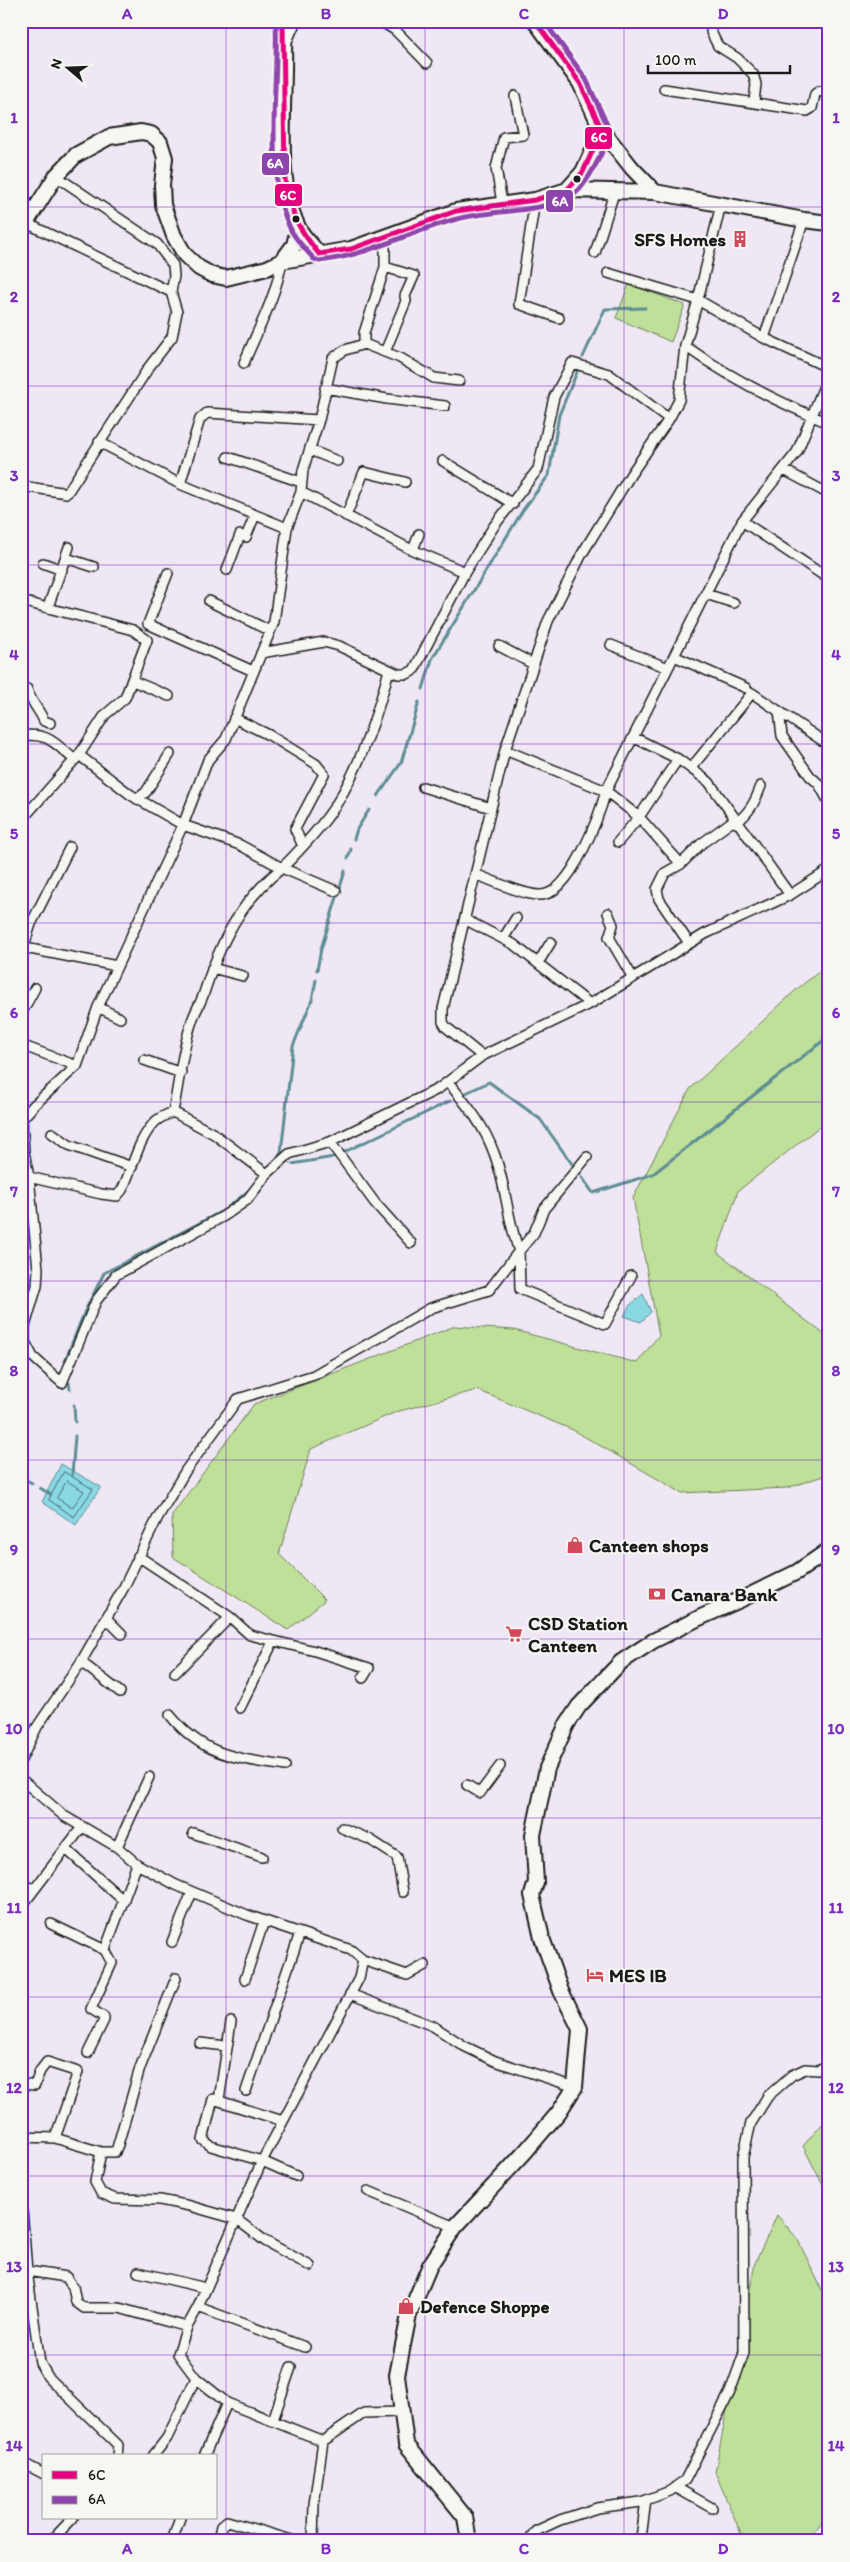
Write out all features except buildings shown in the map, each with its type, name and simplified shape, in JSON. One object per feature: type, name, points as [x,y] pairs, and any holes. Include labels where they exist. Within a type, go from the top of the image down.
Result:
[{"type":"main road","points":[[283,21],[285,46],[283,144],[286,187],[298,228],[319,254]]},
{"type":"main road","points":[[535,21],[580,83],[602,130],[632,168],[655,192]]},
{"type":"main road","points":[[567,190],[583,172],[602,130]]},
{"type":"main road","points":[[24,227],[56,176],[76,156],[109,137],[126,133],[151,134],[160,142],[165,158],[162,185],[163,205],[174,236],[185,255],[199,268],[212,275],[226,278],[267,268],[282,261],[351,248],[456,211],[502,203],[535,200],[567,190],[655,192],[829,223]]},
{"type":"main road","points":[[282,261],[294,245],[298,228]]},
{"type":"main road","points":[[469,2541],[465,2517],[406,2444],[397,2375],[409,2315],[430,2265],[455,2227],[525,2152],[559,2112],[575,2087],[580,2029],[561,1992],[542,1938],[532,1895],[536,1882],[533,1835],[547,1768],[567,1724],[579,1706],[620,1662],[653,1641],[797,1572],[829,1550]]},
{"type":"street","points":[[285,46],[296,21]]},
{"type":"street","points":[[380,21],[395,30],[427,63]]},
{"type":"street","points":[[711,32],[718,46],[737,58],[753,74],[756,84],[754,102]]},
{"type":"street","points":[[664,89],[807,111],[812,108],[815,94],[826,93]]},
{"type":"street","points":[[502,203],[496,160],[504,137],[523,134],[515,96]]},
{"type":"street","points":[[21,486],[67,493],[89,462],[98,442],[149,367],[172,338],[177,312],[172,292],[174,276],[172,265],[166,253],[157,244],[56,176]]},
{"type":"street","points":[[595,254],[615,190]]},
{"type":"street","points":[[535,200],[520,304],[560,318]]},
{"type":"street","points":[[482,1056],[446,1027],[443,1022],[443,1009],[466,920],[475,874],[505,750],[548,622],[582,554],[631,474],[669,419],[679,400],[685,346],[721,204]]},
{"type":"street","points":[[764,338],[804,220]]},
{"type":"street","points":[[24,227],[172,292]]},
{"type":"street","points":[[364,344],[364,333],[385,267],[385,237]]},
{"type":"street","points":[[244,363],[276,286],[282,261]]},
{"type":"street","points":[[385,267],[414,276],[385,352]]},
{"type":"street","points":[[608,273],[698,300],[764,338],[829,368]]},
{"type":"street","points":[[459,381],[434,378],[400,358],[364,344],[345,350],[333,358],[319,420],[301,482],[301,492],[287,528],[277,601],[270,631],[226,739],[208,760],[183,825],[98,1007],[77,1066],[34,1105],[22,1119],[22,1152],[29,1177],[38,1268],[37,1286],[25,1326],[25,1342],[33,1357],[62,1383],[96,1301],[116,1275],[224,1216],[247,1200],[267,1174],[289,1154],[330,1142],[448,1082],[482,1056],[590,1004],[690,943],[790,896],[829,870]]},
{"type":"street","points":[[685,346],[714,366],[811,416],[829,423]]},
{"type":"street","points":[[261,653],[324,642],[339,646],[398,674],[407,674],[414,670],[465,572],[494,526],[513,504],[538,469],[554,397],[572,363],[609,374],[669,419]]},
{"type":"street","points":[[475,874],[531,894],[542,896],[559,887],[587,842],[606,792],[742,521],[797,452],[829,374]]},
{"type":"street","points":[[325,388],[387,399],[445,406]]},
{"type":"street","points":[[180,484],[200,419],[207,413],[319,420]]},
{"type":"street","points":[[98,442],[180,484],[287,528]]},
{"type":"street","points":[[310,450],[336,461]]},
{"type":"street","points":[[228,457],[301,482]]},
{"type":"street","points":[[443,461],[513,504]]},
{"type":"street","points":[[784,470],[829,494]]},
{"type":"street","points":[[346,516],[364,472],[405,482]]},
{"type":"street","points":[[301,492],[413,550],[465,572]]},
{"type":"street","points":[[227,570],[240,535],[246,537],[256,515]]},
{"type":"street","points":[[742,521],[829,579]]},
{"type":"street","points":[[413,550],[419,534]]},
{"type":"street","points":[[48,607],[69,547]]},
{"type":"street","points":[[66,558],[94,567]]},
{"type":"street","points":[[43,563],[62,570]]},
{"type":"street","points":[[168,573],[148,624],[253,671]]},
{"type":"street","points":[[706,594],[734,603]]},
{"type":"street","points":[[21,601],[133,630],[147,640],[125,698],[105,715],[77,758],[38,803],[22,817]]},
{"type":"street","points":[[210,601],[270,631]]},
{"type":"street","points":[[610,645],[668,668]]},
{"type":"street","points":[[499,646],[533,664]]},
{"type":"street","points":[[674,656],[746,688]]},
{"type":"street","points":[[174,1112],[192,1020],[216,955],[232,926],[262,887],[303,846],[337,803],[358,760],[377,713],[389,670]]},
{"type":"street","points":[[133,680],[169,696]]},
{"type":"street","points":[[21,686],[27,689],[29,698],[39,710],[44,721],[50,723]]},
{"type":"street","points":[[691,768],[752,693],[829,744]]},
{"type":"street","points":[[779,711],[782,736],[810,776],[819,784],[829,802]]},
{"type":"street","points":[[234,718],[269,735],[316,764],[324,774],[295,829],[303,846]]},
{"type":"street","points":[[21,736],[42,735],[137,799],[183,825],[240,845],[282,868],[336,891]]},
{"type":"street","points":[[634,737],[678,759],[709,782],[790,896]]},
{"type":"street","points":[[505,750],[606,792],[640,817],[681,864]]},
{"type":"street","points":[[137,799],[146,792],[170,754]]},
{"type":"street","points":[[618,842],[640,817],[678,759]]},
{"type":"street","points":[[690,943],[657,894],[660,882],[665,873],[681,864],[701,844],[748,814],[753,807],[761,786]]},
{"type":"street","points":[[424,787],[491,808]]},
{"type":"street","points":[[70,848],[31,924],[22,949],[117,966]]},
{"type":"street","points":[[608,913],[613,924],[609,937],[633,978]]},
{"type":"street","points":[[503,939],[516,918]]},
{"type":"street","points":[[466,920],[503,939],[538,963],[590,1004]]},
{"type":"street","points":[[538,963],[551,942]]},
{"type":"street","points":[[212,968],[243,976]]},
{"type":"street","points":[[21,1014],[36,988]]},
{"type":"street","points":[[98,1007],[120,1018]]},
{"type":"street","points":[[21,1045],[77,1066]]},
{"type":"street","points":[[144,1060],[181,1073]]},
{"type":"street","points":[[448,1082],[480,1121],[495,1154],[512,1231],[519,1251],[520,1289],[605,1324],[631,1276]]},
{"type":"street","points":[[29,1177],[118,1196],[140,1145],[157,1120],[174,1112]]},
{"type":"street","points":[[174,1112],[214,1134],[267,1174]]},
{"type":"street","points":[[52,1133],[69,1145],[132,1167]]},
{"type":"street","points":[[330,1142],[375,1203],[411,1243]]},
{"type":"street","points":[[21,1760],[37,1727],[81,1662],[186,1470],[238,1399],[314,1375],[432,1308],[489,1290],[534,1233],[544,1209],[587,1157]]},
{"type":"street","points":[[138,1556],[230,1617],[250,1635],[315,1651],[369,1668],[364,1678]]},
{"type":"street","points":[[175,1673],[230,1617]]},
{"type":"street","points":[[106,1618],[122,1634]]},
{"type":"street","points":[[240,1708],[273,1642]]},
{"type":"street","points":[[81,1662],[120,1692]]},
{"type":"street","points":[[170,1716],[184,1732],[207,1748],[234,1758],[285,1766]]},
{"type":"street","points":[[467,1785],[480,1793],[500,1766]]},
{"type":"street","points":[[117,1848],[149,1777]]},
{"type":"street","points":[[21,1779],[64,1816],[117,1848],[137,1864],[192,1892],[264,1921],[352,1950],[363,1960],[407,1975],[425,1965]]},
{"type":"street","points":[[21,1907],[82,1827]]},
{"type":"street","points":[[342,1828],[369,1839],[397,1857],[403,1892]]},
{"type":"street","points":[[193,1833],[262,1857]]},
{"type":"street","points":[[66,1849],[124,1900]]},
{"type":"street","points":[[105,1950],[137,1864]]},
{"type":"street","points":[[21,1882],[34,1890]]},
{"type":"street","points":[[172,1942],[192,1892]]},
{"type":"street","points":[[245,1979],[264,1921]]},
{"type":"street","points":[[51,1924],[105,1950],[112,1963],[91,2009],[104,2017],[104,2020],[88,2053]]},
{"type":"street","points":[[246,2091],[300,1933]]},
{"type":"street","points":[[324,2442],[227,2403],[196,2378],[178,2354],[186,2327],[198,2307],[262,2161],[310,2075],[328,2033],[358,1978],[363,1960]]},
{"type":"street","points":[[21,2137],[55,2138],[101,2152],[115,2152],[140,2068],[176,1978]]},
{"type":"street","points":[[350,1994],[433,2026],[464,2046],[495,2061],[575,2087]]},
{"type":"street","points":[[219,2100],[231,2022]]},
{"type":"street","points":[[200,2043],[226,2046]]},
{"type":"street","points":[[21,2084],[35,2085],[40,2070],[47,2062],[78,2072],[55,2138]]},
{"type":"street","points":[[529,2541],[536,2531],[560,2520],[597,2508],[646,2500],[675,2487],[685,2480],[730,2392],[744,2353],[744,2157],[751,2123],[768,2096],[792,2075],[806,2069],[818,2070],[829,2066]]},
{"type":"street","points":[[283,2121],[213,2099],[203,2140],[211,2146],[262,2161],[296,2176]]},
{"type":"street","points":[[101,2152],[95,2182],[101,2193],[115,2199],[160,2200],[236,2219],[265,2241],[310,2266]]},
{"type":"street","points":[[368,2191],[455,2227]]},
{"type":"street","points":[[22,2199],[27,2271],[40,2363],[48,2377],[118,2445],[117,2454]]},
{"type":"street","points":[[27,2271],[66,2277],[73,2286],[76,2302],[84,2308],[118,2308],[186,2327]]},
{"type":"street","points":[[138,2272],[206,2288]]},
{"type":"street","points":[[198,2307],[304,2347]]},
{"type":"street","points":[[273,2420],[291,2367]]},
{"type":"street","points":[[155,2454],[167,2438],[196,2378]]},
{"type":"street","points":[[205,2454],[227,2403]]},
{"type":"street","points":[[313,2541],[314,2504],[324,2442],[364,2413],[401,2412]]},
{"type":"street","points":[[21,2462],[42,2473]]},
{"type":"street","points":[[675,2487],[712,2508]]},
{"type":"street","points":[[641,2538],[646,2500]]},
{"type":"street","points":[[51,2541],[71,2520]]},
{"type":"street","points":[[172,2541],[179,2520]]},
{"type":"street","points":[[218,2541],[221,2526],[227,2521],[295,2541]]},
{"type":"green space","points":[[629,284],[685,305],[671,342],[616,318]]},
{"type":"green space","points":[[829,964],[829,1119],[738,1191],[717,1252],[829,1338],[829,1474],[787,1488],[682,1493],[573,1430],[477,1390],[396,1412],[311,1449],[279,1554],[325,1600],[288,1630],[173,1557],[172,1515],[254,1404],[455,1326],[514,1330],[637,1363],[659,1335],[633,1198],[690,1089],[797,989]]},
{"type":"green space","points":[[825,2121],[829,2123],[829,2197],[803,2146]]},
{"type":"green space","points":[[777,2215],[797,2238],[824,2294],[829,2293],[829,2513],[807,2541],[744,2541],[715,2472],[755,2263]]},
{"type":"water","points":[[643,1294],[651,1312],[641,1322],[624,1316],[629,1306]]},
{"type":"water","points":[[61,1464],[101,1487],[76,1525],[42,1502]]},
{"type":"waterway","points":[[583,357],[605,309],[645,308]]},
{"type":"waterway","points":[[423,689],[432,659],[523,510],[549,475],[559,415],[577,372]]},
{"type":"waterway","points":[[378,796],[401,763],[419,702]]},
{"type":"waterway","points":[[354,839],[357,829],[369,810]]},
{"type":"waterway","points":[[348,858],[351,849]]},
{"type":"waterway","points":[[317,970],[321,949],[345,871]]},
{"type":"waterway","points":[[273,1163],[281,1153],[293,1046],[312,1000],[316,980]]},
{"type":"waterway","points":[[582,1177],[593,1193],[653,1174],[829,1036]]},
{"type":"waterway","points":[[464,1094],[489,1082],[540,1119],[572,1164]]},
{"type":"waterway","points":[[292,1164],[334,1157],[450,1101]]},
{"type":"waterway","points":[[65,1361],[84,1313],[104,1273],[226,1209],[252,1188]]},
{"type":"waterway","points":[[69,1383],[70,1389]]},
{"type":"waterway","points":[[74,1405],[75,1422]]},
{"type":"waterway","points":[[72,1475],[75,1436]]},
{"type":"waterway","points":[[21,1477],[32,1483]]},
{"type":"waterway","points":[[40,1488],[50,1494]]},
{"type":"transit line","name":"6A","points":[[276,21],[274,129],[277,184],[283,209],[292,232],[299,243],[314,259],[319,261],[372,249],[457,219],[543,206],[570,197],[576,193],[595,166],[605,145],[609,129],[586,79],[544,21]]},
{"type":"transit line","name":"6C","points":[[283,21],[285,180],[296,220],[319,254],[351,249],[456,211],[535,200],[567,190],[583,172],[602,130],[580,83],[535,21]]},
{"type":"place","name":"SFS Homes","points":[[740,239]]},
{"type":"place","name":"Canteen shops","points":[[575,1545]]},
{"type":"place","name":"Canara Bank","points":[[657,1594]]},
{"type":"place","name":"CSD Station Canteen","points":[[514,1634]]},
{"type":"place","name":"MES IB","points":[[595,1975]]},
{"type":"place","name":"Defence Shoppe","points":[[406,2306]]}]
